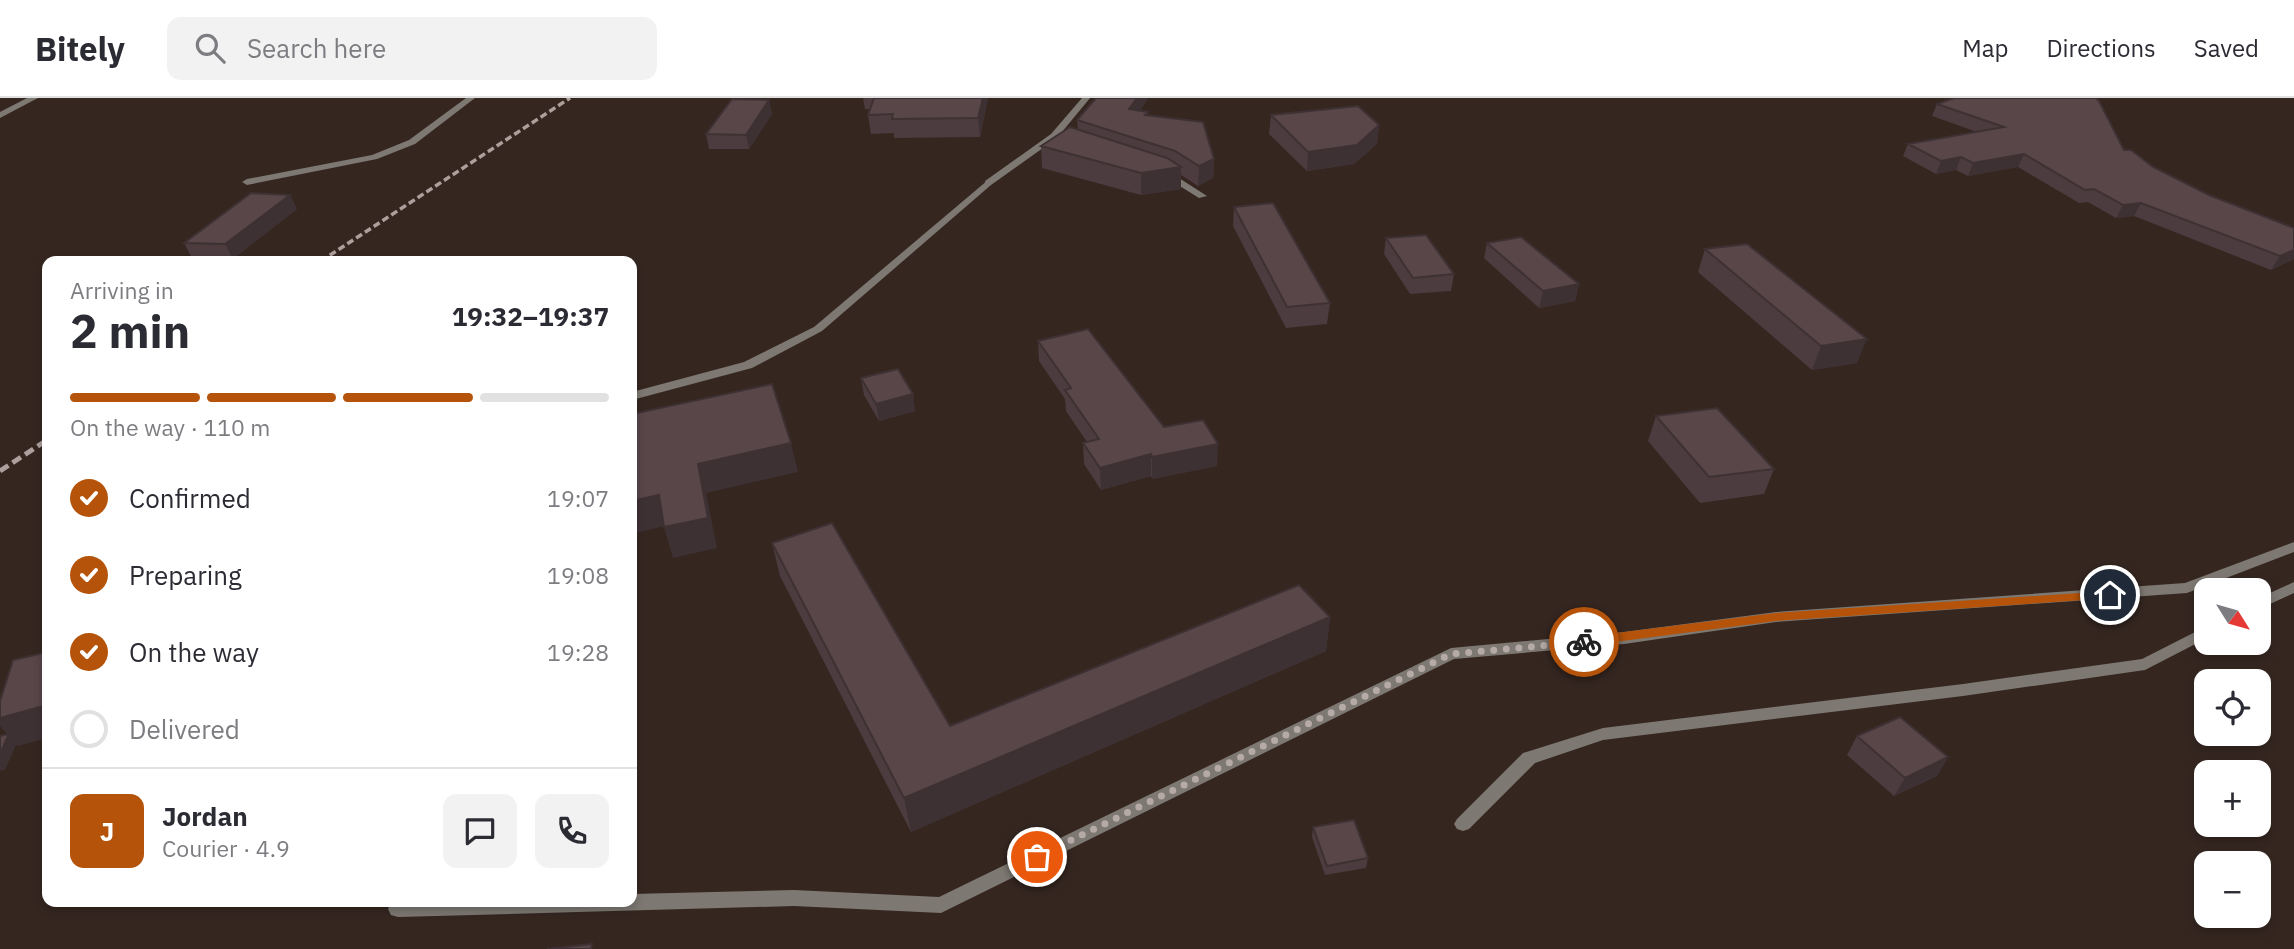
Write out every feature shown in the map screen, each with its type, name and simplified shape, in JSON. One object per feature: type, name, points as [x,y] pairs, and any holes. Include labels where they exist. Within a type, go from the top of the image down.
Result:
[{"type":"street","points":[[0,115],[34,98]]},
{"type":"street","points":[[247,182],[374,157],[412,142],[471,98]]},
{"type":"street","points":[[637,395],[748,365],[818,329],[988,183],[1054,136],[1086,98]]},
{"type":"street","points":[[1054,136],[1065,140]]},
{"type":"street","points":[[1158,171],[1171,175],[1202,197]]},
{"type":"street","points":[[637,902],[794,898],[941,905],[1451,654],[1624,638],[1776,617],[2187,588],[2294,548]]},
{"type":"street","points":[[2272,598],[2294,587]]},
{"type":"street","points":[[1463,824],[1529,758],[1603,734],[1963,690],[2145,664],[2194,638]]},
{"type":"street","points":[[398,909],[470,907]]},
{"type":"building","points":[[874,98],[983,98],[978,118],[892,119],[893,114],[868,115]]},
{"type":"building","points":[[1096,98],[1137,98],[1129,109],[1148,112],[1145,115],[1203,122],[1214,159],[1199,166],[1175,151],[1077,120]]},
{"type":"building","points":[[1954,98],[2096,98],[2124,150],[2131,150],[2153,167],[2209,195],[2294,228],[2294,250],[2280,256],[2141,203],[2123,205],[2094,189],[2085,190],[2024,154],[1973,163],[1961,157],[1941,161],[1908,144],[2004,127],[1937,104]]},
{"type":"building","points":[[732,99],[769,100],[746,135],[706,134]]},
{"type":"building","points":[[1358,106],[1379,125],[1357,145],[1308,152],[1271,115]]},
{"type":"building","points":[[1070,127],[1167,158],[1181,167],[1141,173],[1041,146]]},
{"type":"building","points":[[251,193],[290,195],[225,244],[184,243]]},
{"type":"building","points":[[1273,203],[1330,303],[1287,307],[1234,207]]},
{"type":"building","points":[[1426,235],[1454,274],[1413,278],[1386,238]]},
{"type":"building","points":[[1521,237],[1579,284],[1543,291],[1487,243]]},
{"type":"building","points":[[1747,244],[1867,339],[1821,346],[1705,249]]},
{"type":"building","points":[[1088,329],[1164,427],[1203,420],[1218,444],[1152,457],[1151,454],[1100,468],[1083,443],[1099,439],[1065,390],[1071,388],[1038,341]]},
{"type":"building","points":[[898,369],[913,394],[876,404],[861,378]]},
{"type":"building","points":[[772,384],[791,443],[698,464],[708,518],[664,527],[659,495],[637,500],[637,413]]},
{"type":"building","points":[[1717,408],[1774,469],[1709,477],[1656,416]]},
{"type":"building","points":[[832,523],[950,726],[1299,585],[1330,617],[904,798],[772,543]]},
{"type":"building","points":[[42,653],[42,706],[0,718],[0,701],[13,660]]},
{"type":"building","points":[[1900,717],[1948,757],[1905,778],[1857,736]]},
{"type":"building","points":[[9,734],[0,754],[0,736]]},
{"type":"building","points":[[1354,820],[1368,858],[1327,866],[1313,827]]},
{"type":"building","points":[[592,944],[591,949],[547,949]]},
{"type":"railway","points":[[329,256],[570,98]]},
{"type":"railway","points":[[0,471],[42,443]]},
{"type":"way so far","points":[[1037,857],[1451,654],[1584,642]]},
{"type":"route","points":[[1584,642],[1776,617],[2110,595]]}]
